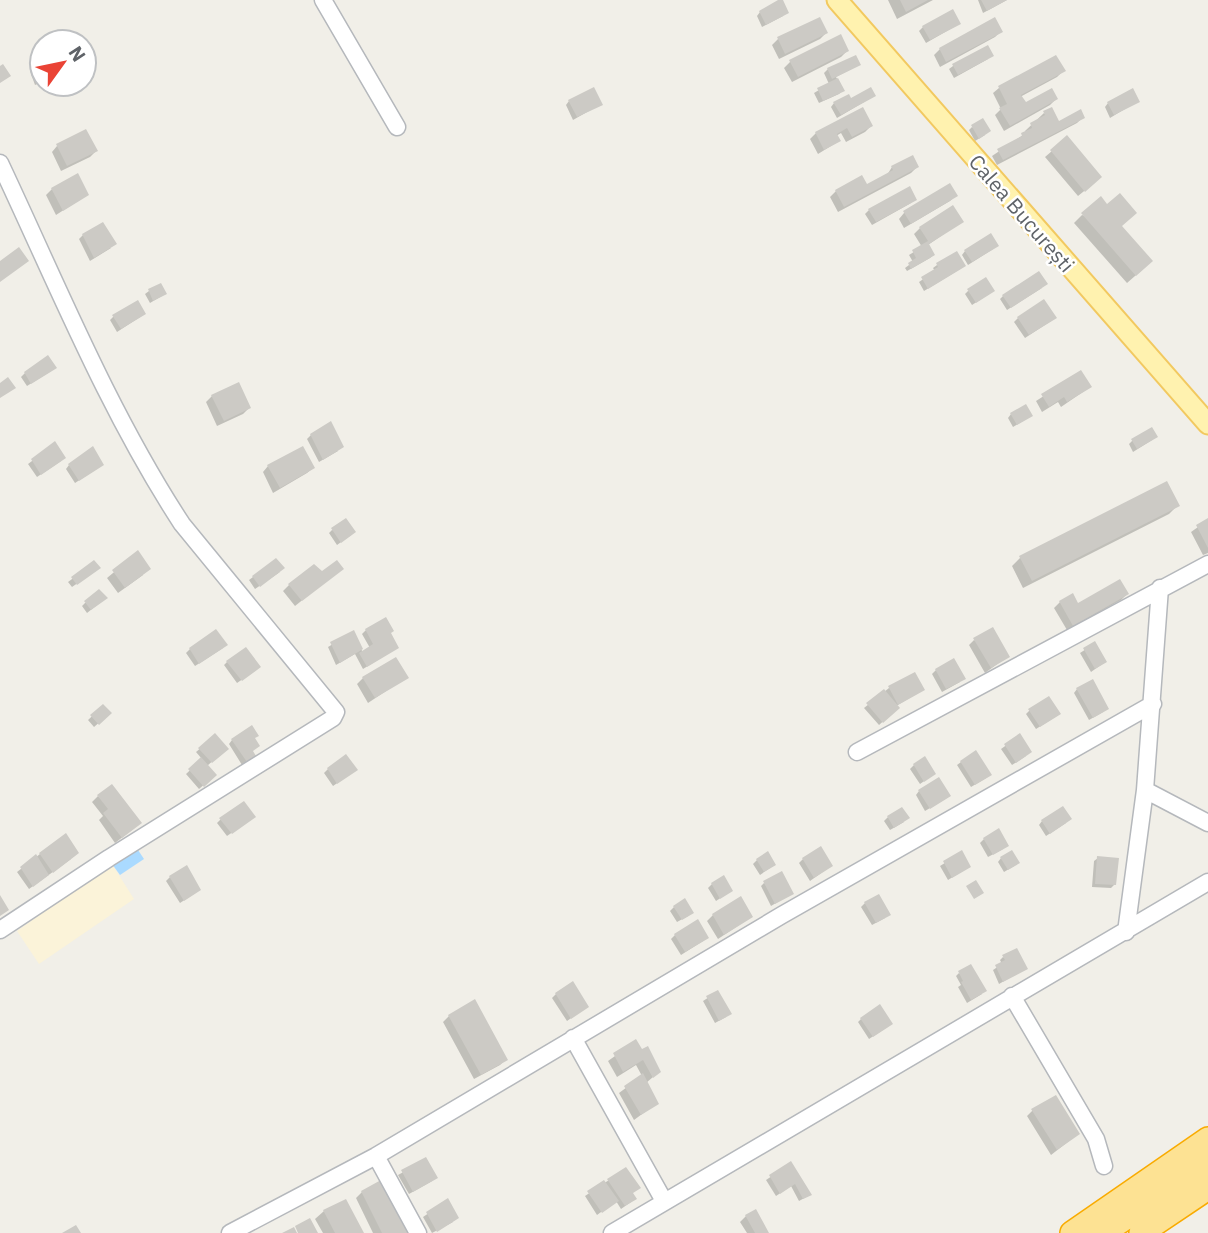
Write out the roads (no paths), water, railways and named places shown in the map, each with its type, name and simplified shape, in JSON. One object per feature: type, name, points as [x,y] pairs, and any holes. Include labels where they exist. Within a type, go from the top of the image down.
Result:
[{"type":"highway","points":[[1072,1233],[1208,1139]]},
{"type":"highway","points":[[1103,1233],[1208,1163]]},
{"type":"highway","points":[[1141,1233],[1208,1188]]},
{"type":"main road","name":"Calea București","points":[[837,0],[1208,424]]},
{"type":"street","points":[[323,0],[397,127]]},
{"type":"street","points":[[0,163],[44,254],[69,314],[161,492],[190,534],[336,712],[333,718],[109,858],[0,930]]},
{"type":"street","points":[[857,752],[1208,564]]},
{"type":"street","points":[[1126,932],[1145,790],[1160,588]]},
{"type":"street","points":[[230,1233],[376,1156],[782,915],[1153,704]]},
{"type":"street","points":[[1145,790],[1208,823]]},
{"type":"street","points":[[612,1233],[1208,882]]},
{"type":"street","points":[[1012,996],[1096,1139],[1104,1166]]},
{"type":"street","points":[[573,1038],[664,1201]]},
{"type":"street","points":[[376,1156],[418,1233]]},
{"type":"water","points":[[136,847],[144,859],[120,875],[112,864]]}]
